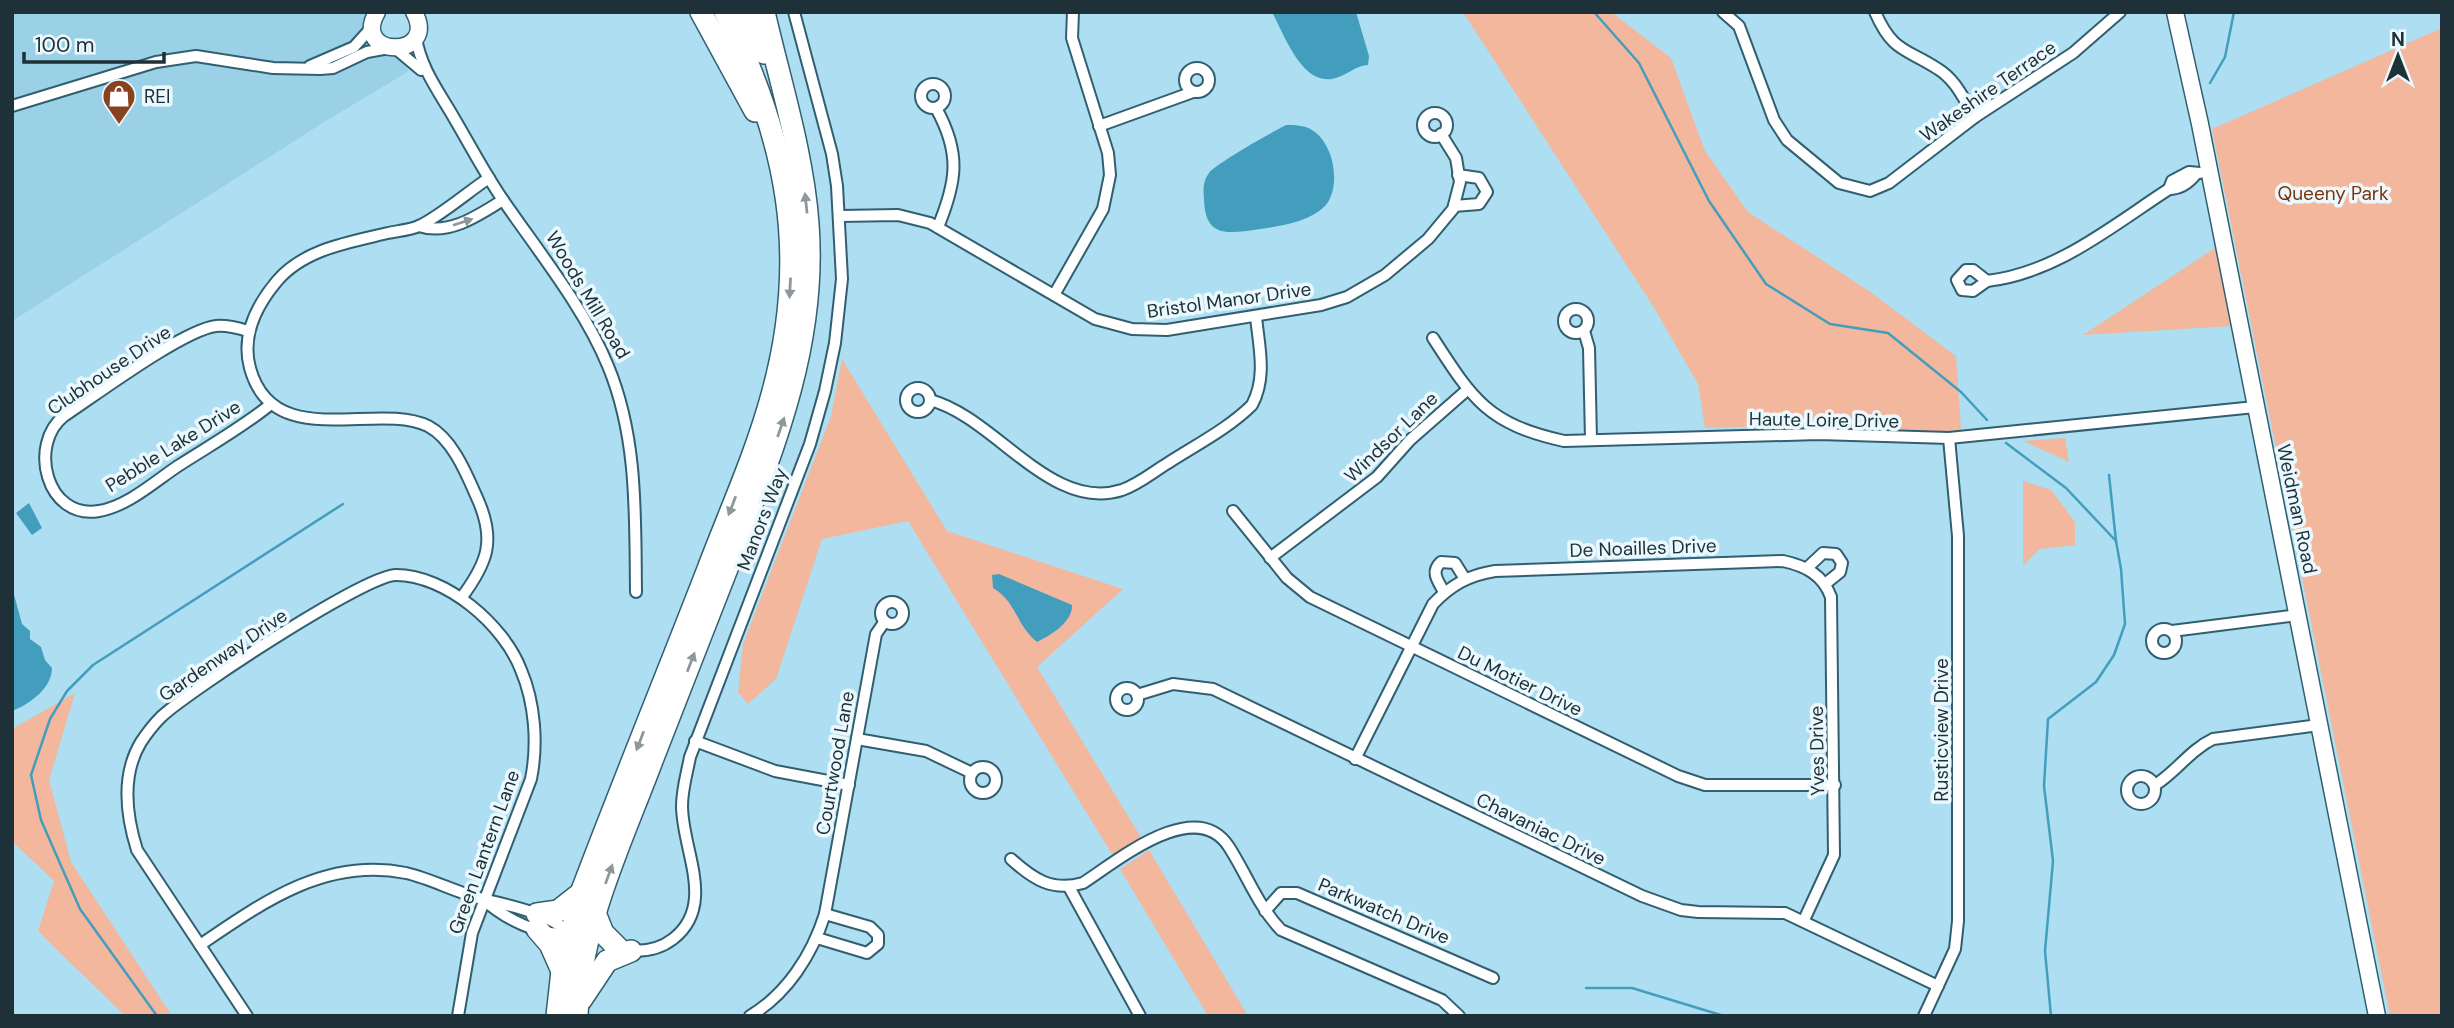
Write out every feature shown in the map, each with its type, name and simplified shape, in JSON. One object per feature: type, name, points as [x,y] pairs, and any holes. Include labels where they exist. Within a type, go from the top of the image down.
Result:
[{"type":"highway","points":[[701,12],[754,107],[786,195]]},
{"type":"highway","points":[[570,1013],[581,893],[771,398],[784,343],[790,298],[791,251],[786,195],[765,106],[725,12]]},
{"type":"highway","points":[[746,12],[775,79],[790,124]]},
{"type":"highway","points":[[562,971],[579,936],[595,913],[757,493],[791,395],[805,328],[809,260],[805,192],[764,12]]},
{"type":"highway","points":[[570,1013],[562,971],[537,922],[558,911],[581,893]]},
{"type":"highway","points":[[570,1013],[607,961],[625,950],[603,933],[595,913]]},
{"type":"street","points":[[414,12],[417,34]]},
{"type":"street","points":[[12,106],[156,62],[196,56],[273,68],[333,68],[367,52],[408,45],[430,12]]},
{"type":"street","name":"Manors Way","points":[[200,945],[287,889],[341,871],[369,869],[405,873],[483,899],[499,913],[537,922],[560,924],[579,936],[625,950],[656,948],[668,943],[688,924],[695,905],[695,883],[684,832],[682,805],[695,741],[810,444],[825,391],[842,279],[840,216],[832,154],[794,12]]},
{"type":"street","points":[[1054,295],[1103,209],[1110,175],[1108,153],[1072,38],[1073,12]]},
{"type":"street","name":"Wakeshire Terrace","points":[[1723,12],[1739,26],[1774,120],[1787,141],[1839,183],[1870,191],[1889,184],[1975,117],[2073,53],[2120,12]]},
{"type":"street","points":[[1875,12],[1885,32],[1899,48],[1938,69],[1954,84],[1975,117]]},
{"type":"street","name":"Weidman Road","points":[[2175,12],[2202,172],[2298,614],[2377,1016]]},
{"type":"street","points":[[375,17],[380,43],[393,48]]},
{"type":"street","points":[[304,68],[354,47],[375,17]]},
{"type":"street","name":"Woods Mill Road","points":[[417,34],[420,58],[435,85],[503,200],[550,265],[609,369],[626,424],[635,487],[636,592]]},
{"type":"street","name":"Woods Mill Road","points":[[393,48],[415,62],[435,85]]},
{"type":"street","points":[[1100,126],[1193,92]]},
{"type":"street","points":[[936,108],[953,153],[956,172],[951,196],[938,227]]},
{"type":"street","points":[[1441,134],[1456,159],[1458,175],[1454,206],[1479,204],[1487,192],[1479,178],[1458,175]]},
{"type":"street","points":[[1987,281],[2003,279],[2070,254],[2169,189],[2172,181],[2189,173],[2202,172]]},
{"type":"street","points":[[462,597],[483,568],[488,534],[479,502],[443,438],[427,426],[406,420],[321,422],[271,404],[253,378],[248,361],[248,331],[263,299],[280,278],[307,258],[336,245],[419,226],[489,178]]},
{"type":"street","points":[[419,226],[429,229],[460,224],[503,200]]},
{"type":"street","name":"Bristol Manor Drive","points":[[840,216],[898,215],[938,227],[1095,319],[1144,330],[1167,330],[1321,305],[1368,287],[1427,239],[1454,206]]},
{"type":"street","points":[[930,400],[950,405],[967,415],[1058,483],[1084,492],[1112,492],[1136,484],[1252,405],[1260,386],[1262,367],[1256,317]]},
{"type":"street","name":"Clubhouse Drive","points":[[55,492],[47,479],[44,466],[46,446],[55,423],[179,342],[202,330],[225,326],[248,331]]},
{"type":"street","points":[[1584,331],[1589,348],[1591,440]]},
{"type":"street","name":"Haute Loire Drive","points":[[1433,338],[1467,390],[1493,415],[1525,430],[1564,441],[1819,434],[1949,438],[2255,407]]},
{"type":"street","name":"Windsor Lane","points":[[1270,558],[1377,477],[1410,440],[1467,390]]},
{"type":"street","name":"Pebble Lake Drive","points":[[55,492],[82,510],[99,511],[116,505],[271,404]]},
{"type":"street","name":"Rusticview Drive","points":[[1924,1016],[1955,949],[1958,922],[1958,536],[1949,438]]},
{"type":"street","name":"Du Motier Drive","points":[[1233,511],[1270,558],[1299,590],[1310,597],[1409,648],[1694,782],[1718,786],[1835,785]]},
{"type":"street","points":[[1807,568],[1823,553],[1836,554],[1842,563],[1840,572],[1822,581]]},
{"type":"street","name":"De Noailles Drive","points":[[1355,759],[1433,604],[1444,592],[1465,579],[1495,571],[1783,561],[1807,568],[1822,581]]},
{"type":"street","points":[[1444,592],[1436,578],[1436,568],[1441,562],[1455,563],[1465,579]]},
{"type":"street","name":"Gardenway Drive","points":[[247,1016],[137,850],[131,832],[127,796],[129,776],[140,743],[169,711],[359,587],[394,575],[408,576],[462,597]]},
{"type":"street","name":"Yves Drive","points":[[1804,920],[1834,855],[1831,597],[1822,581]]},
{"type":"street","name":"Green Lantern Lane","points":[[458,1016],[467,949],[483,899],[531,779],[535,761],[534,722],[521,670],[514,655],[490,623],[462,597]]},
{"type":"street","points":[[2172,631],[2298,614]]},
{"type":"street","name":"Courtwood Lane","points":[[750,1016],[783,989],[817,938],[825,915],[876,634],[885,621]]},
{"type":"street","name":"Chavaniac Drive","points":[[1137,695],[1173,684],[1213,689],[1662,904],[1698,912],[1785,913],[1938,986]]},
{"type":"street","points":[[2155,785],[2167,778],[2201,744],[2213,739],[2319,725]]},
{"type":"street","points":[[857,740],[926,751],[972,773]]},
{"type":"street","points":[[695,741],[775,771],[849,785]]},
{"type":"street","points":[[1011,859],[1034,880],[1069,887],[1083,883],[1161,834],[1195,826],[1220,836],[1228,844],[1265,911],[1292,937],[1442,1000],[1459,1016]]},
{"type":"street","points":[[1069,887],[1140,1016]]},
{"type":"street","name":"Parkwatch Drive","points":[[1265,911],[1281,893],[1297,893],[1493,978]]},
{"type":"street","points":[[817,938],[867,953],[878,944],[878,935],[870,927],[825,915]]},
{"type":"shaded area","points":[[12,12],[371,12],[409,71],[12,321]]},
{"type":"shaded area","points":[[1272,12],[1356,12],[1369,56],[1368,65],[1332,79],[1311,74],[1295,56]]},
{"type":"shaded area","points":[[1286,125],[1309,128],[1320,136],[1326,145],[1334,177],[1330,198],[1325,206],[1303,220],[1277,226],[1237,232],[1213,227],[1205,212],[1204,189],[1209,173],[1232,156]]},
{"type":"shaded area","points":[[29,503],[42,528],[32,535],[16,513]]},
{"type":"shaded area","points":[[999,574],[1072,605],[1065,623],[1037,642],[1024,628],[1007,600],[993,588],[992,575]]},
{"type":"shaded area","points":[[12,587],[22,624],[30,631],[30,639],[41,647],[45,660],[52,668],[44,689],[26,704],[12,711]]},
{"type":"green space","points":[[1463,12],[1611,12],[1671,58],[1705,151],[1748,212],[1869,291],[1956,356],[1961,430],[1920,433],[1818,425],[1705,428],[1698,384],[1653,306]]},
{"type":"green space","name":"Queeny Park","points":[[2442,28],[2442,1016],[2390,1016],[2212,129]]},
{"type":"green space","points":[[2218,246],[2232,326],[2083,335]]},
{"type":"green space","points":[[842,359],[947,531],[1123,589],[1037,667],[1142,839],[1113,856],[908,521],[822,539],[776,679],[748,704],[738,692],[743,644],[831,416]]},
{"type":"green space","points":[[2065,438],[2069,462],[2023,441]]},
{"type":"green space","points":[[2023,481],[2051,490],[2075,522],[2075,545],[2039,549],[2023,566]]},
{"type":"green space","points":[[75,693],[49,780],[71,862],[172,1016],[125,1016],[38,931],[54,881],[12,841],[12,729]]},
{"type":"green space","points":[[1149,850],[1248,1016],[1208,1016],[1120,869]]},
{"type":"waterway","points":[[1594,12],[1639,63],[1709,201],[1766,284],[1830,324],[1888,333],[1961,392],[1987,420]]},
{"type":"waterway","points":[[2210,83],[2225,57],[2234,12]]},
{"type":"waterway","points":[[2006,443],[2066,488],[2116,541],[2121,569],[2125,624],[2114,655],[2096,682],[2048,719],[2044,786],[2053,861],[2045,951],[2051,1016]]},
{"type":"waterway","points":[[2109,475],[2116,541]]},
{"type":"waterway","points":[[157,1016],[80,909],[41,820],[31,775],[50,719],[67,691],[93,665],[343,504]]},
{"type":"waterway","points":[[1586,988],[1632,988],[1724,1016]]},
{"type":"place","name":"REI","points":[[119,126]]}]
